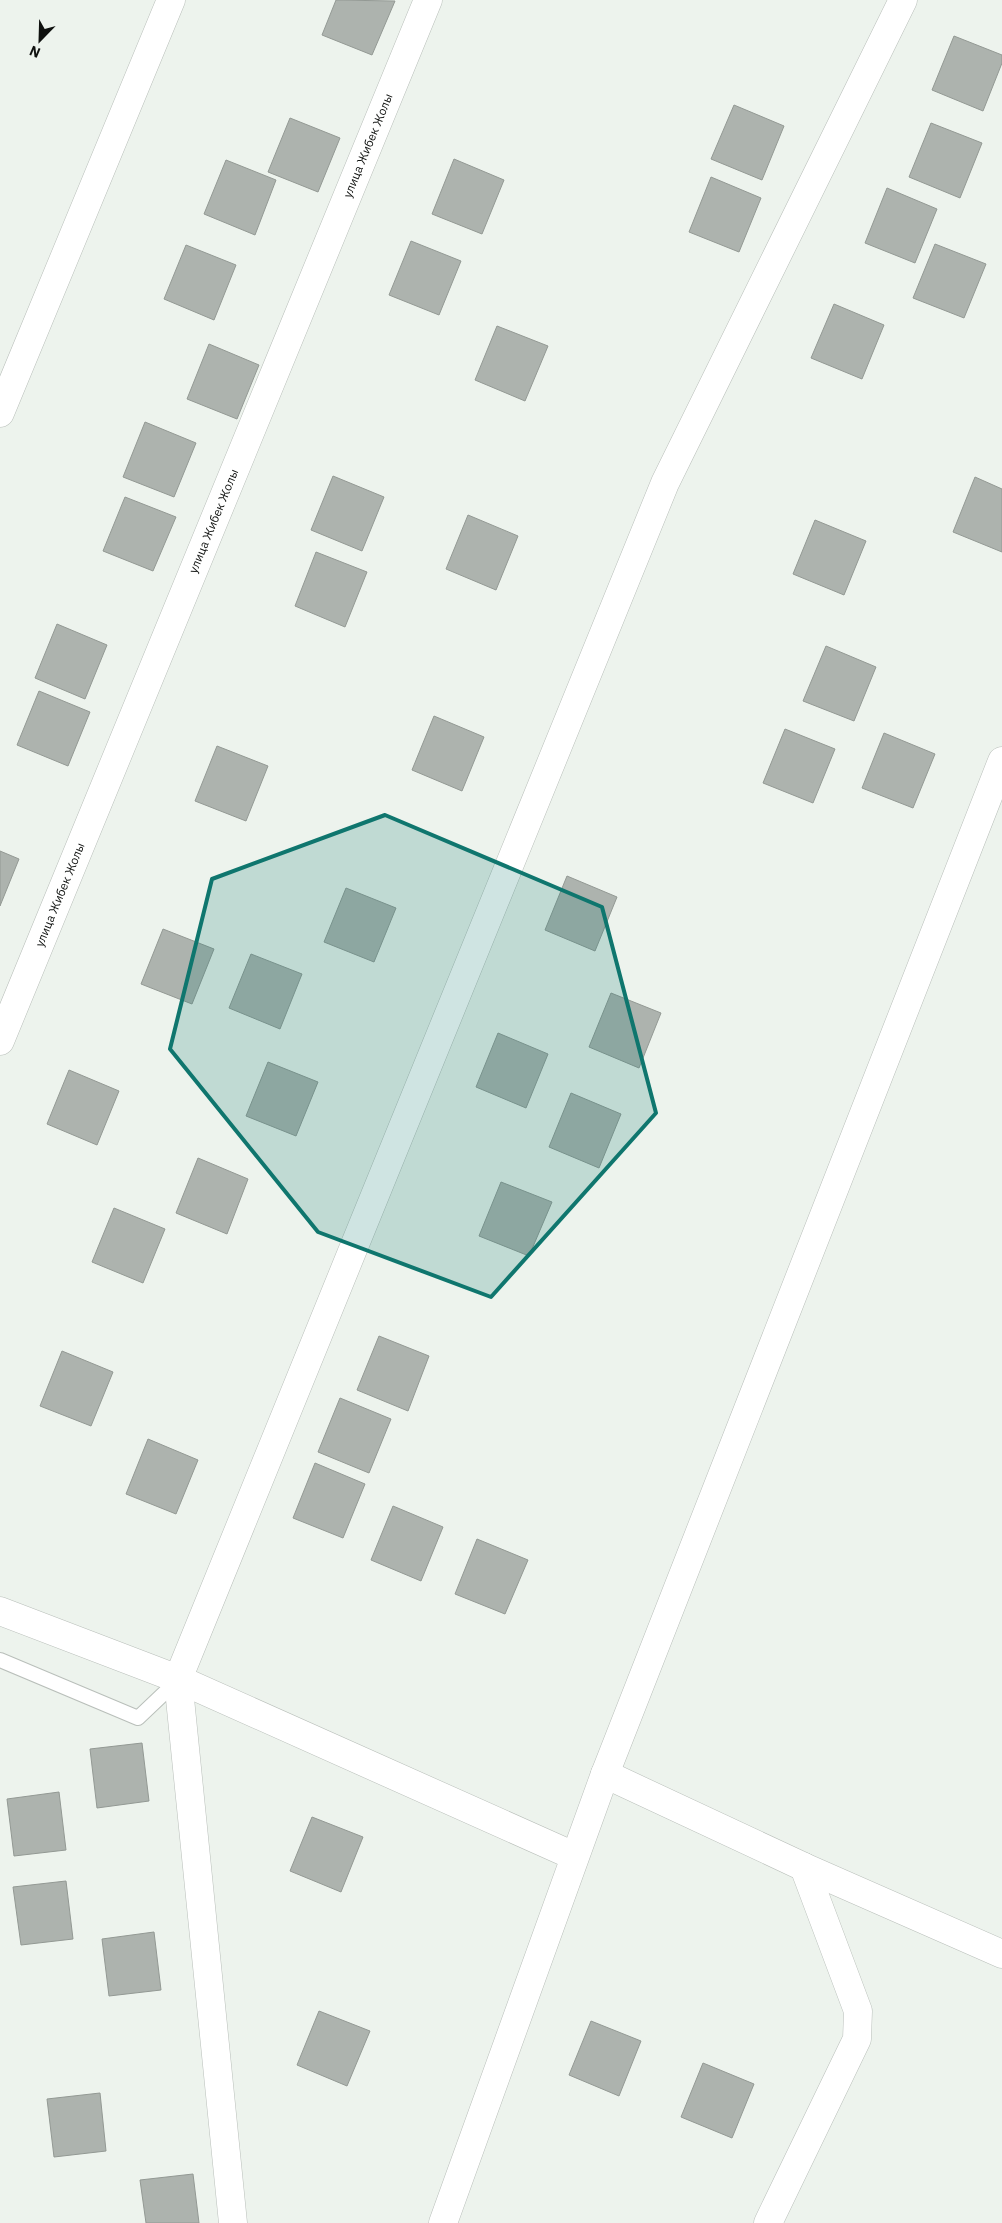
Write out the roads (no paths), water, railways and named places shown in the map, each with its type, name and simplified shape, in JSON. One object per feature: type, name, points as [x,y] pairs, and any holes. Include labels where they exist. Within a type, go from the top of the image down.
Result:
[{"type":"street","points":[[0,412],[171,0]]},
{"type":"street","name":"улица Жибек Жолы","points":[[0,1041],[428,0]]},
{"type":"street","points":[[233,2223],[178,1679],[665,483],[903,0]]},
{"type":"street","points":[[443,2223],[605,1774],[1002,761]]},
{"type":"street","points":[[0,1611],[178,1679],[574,1856]]},
{"type":"street","points":[[605,1774],[804,1867],[1002,1954]]},
{"type":"street","points":[[768,2223],[856,2038],[858,2011],[804,1867]]},
{"type":"lane","points":[[0,1660],[138,1718],[178,1679]]}]
